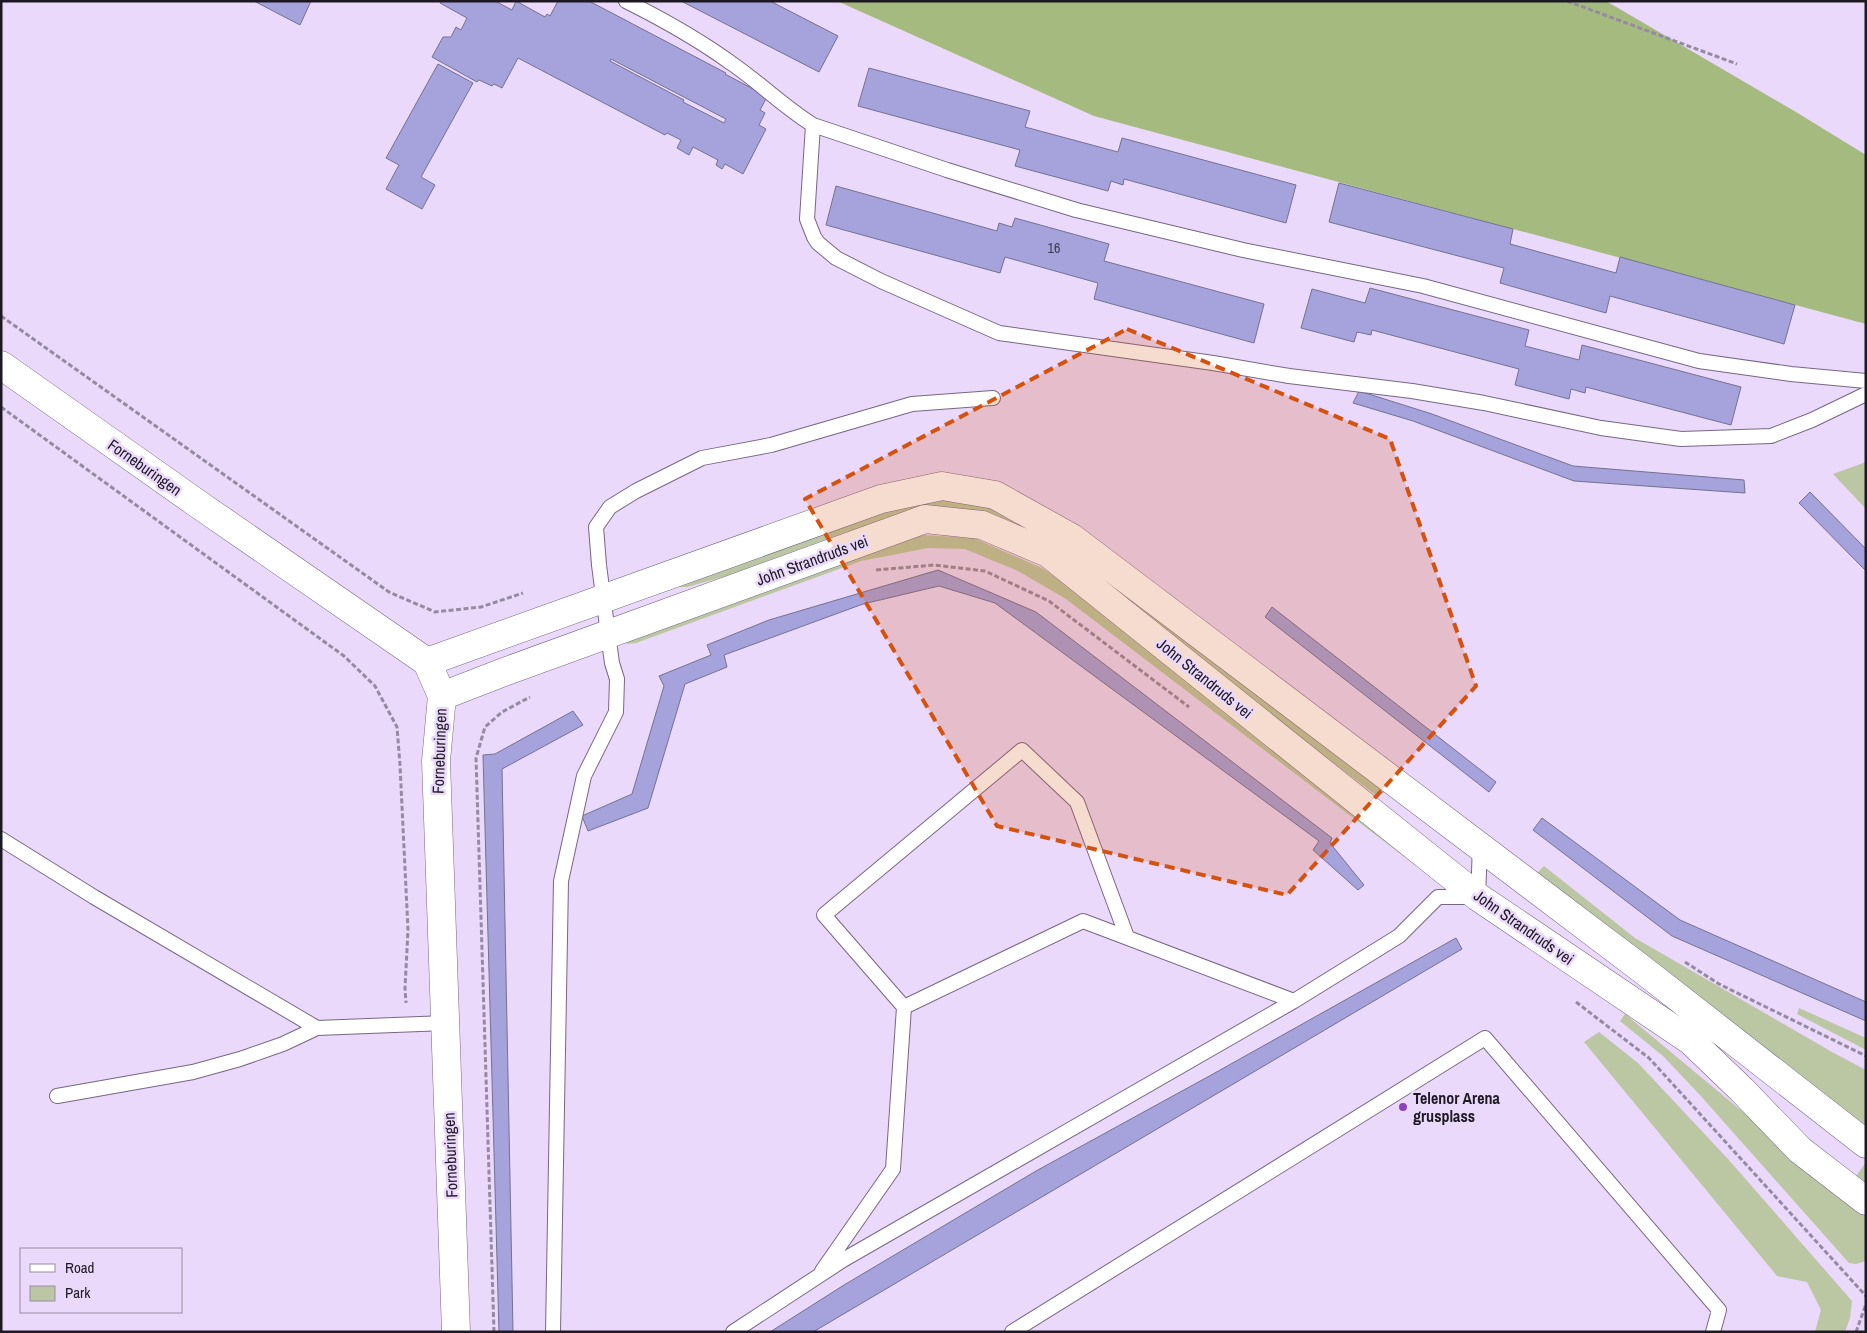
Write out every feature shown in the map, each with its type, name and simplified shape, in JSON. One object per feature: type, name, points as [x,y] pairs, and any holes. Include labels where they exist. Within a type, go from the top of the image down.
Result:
[{"type":"street","name":"Forneburingen","points":[[1,365],[427,662],[442,696],[436,761],[456,1332]]},
{"type":"street","name":"John Strandruds vei","points":[[427,662],[881,499],[942,486],[995,495],[1072,538],[1636,964],[1866,1144]]},
{"type":"street","name":"John Strandruds vei","points":[[442,696],[925,519],[982,525],[1048,553],[1478,897],[1691,1041],[1800,1150],[1866,1201]]},
{"type":"lane","points":[[626,1],[732,63],[814,125],[947,170],[1076,210],[1243,250],[1423,286],[1699,360],[1791,374],[1866,381]]},
{"type":"lane","points":[[814,125],[807,219],[818,243],[836,258],[881,281],[1000,333],[1213,363],[1289,376],[1412,391],[1484,403],[1601,428],[1681,439],[1771,436],[1812,420],[1866,394]]},
{"type":"lane","points":[[553,1332],[561,881],[584,776],[616,712],[617,679],[612,663],[596,527],[610,508],[636,491],[702,458],[771,445],[912,404],[993,398]]},
{"type":"lane","points":[[818,1276],[893,1169],[904,1007],[824,915],[1022,750],[1077,802],[1127,937]]},
{"type":"lane","points":[[1,839],[102,902],[316,1028]]},
{"type":"lane","points":[[733,1332],[843,1260],[1294,1001],[1399,936],[1438,897],[1478,897],[1480,846]]},
{"type":"lane","points":[[904,1007],[1083,921],[1294,1001]]},
{"type":"lane","points":[[57,1096],[193,1072],[240,1059],[283,1044],[316,1028],[446,1023]]},
{"type":"lane","points":[[1012,1332],[1485,1038],[1720,1310],[1713,1332]]},
{"type":"path","points":[[1568,1],[1737,64]]},
{"type":"path","points":[[1,316],[389,592],[435,612],[481,607],[496,602]]},
{"type":"path","points":[[1,407],[344,656],[375,686],[396,727],[399,756],[408,930],[405,988],[408,1025]]},
{"type":"path","points":[[876,570],[934,566],[985,571],[1049,601],[1192,710]]},
{"type":"path","points":[[494,1332],[476,758],[485,727],[502,712],[536,693]]},
{"type":"path","points":[[1682,960],[1719,984],[1866,1056]]},
{"type":"path","points":[[1571,998],[1649,1058],[1866,1296]]},
{"type":"path","points":[[1856,1332],[1866,1304]]},
{"type":"highlighted area","points":[[1127,329],[1390,439],[1476,686],[1287,895],[997,826],[805,499]]},
{"type":"green space","points":[[837,1],[1606,1],[1866,155],[1866,324],[1094,116]]},
{"type":"green space","points":[[1866,462],[1866,509],[1833,474]]},
{"type":"green space","points":[[941,499],[968,500],[1008,513],[1080,556],[1385,792],[1377,796],[1085,573],[1041,543],[897,517],[846,532],[726,576],[687,587],[670,587],[874,512]]},
{"type":"green space","points":[[923,535],[974,538],[1042,568],[1092,602],[1424,853],[1419,868],[1066,599],[1018,571],[965,549],[928,548],[861,561],[636,643],[627,644],[625,640],[858,549]]},
{"type":"green space","points":[[1544,866],[1635,938],[1866,1070],[1866,1126],[1533,877]]},
{"type":"green space","points":[[1799,1008],[1866,1038],[1866,1050],[1797,1014]]},
{"type":"green space","points":[[1625,1014],[1843,1195],[1866,1162],[1866,1261],[1856,1264],[1849,1263],[1699,1094],[1663,1056],[1620,1021]]},
{"type":"green space","points":[[1599,1032],[1638,1063],[1728,1159],[1852,1301],[1850,1318],[1845,1332],[1815,1332],[1821,1310],[1807,1282],[1777,1276],[1584,1042]]},
{"type":"building","points":[[254,1],[311,1],[300,25]]},
{"type":"building","points":[[441,1],[495,1],[512,10],[516,1],[545,17],[547,14],[550,16],[558,1],[589,1],[755,90],[757,89],[768,95],[760,110],[765,113],[759,125],[766,129],[743,174],[725,164],[722,169],[716,165],[718,160],[693,147],[689,155],[677,148],[681,140],[667,133],[665,135],[518,58],[502,88],[479,80],[477,82],[432,57],[443,37],[451,37],[456,27],[461,30],[467,18],[440,3]],"holes":[[[611,59],[726,119],[724,123],[683,102],[684,100],[610,61]]]},
{"type":"building","points":[[681,1],[770,1],[838,36],[819,72]]},
{"type":"building","points":[[438,64],[473,83],[421,177],[435,185],[422,209],[386,189],[399,165],[386,158]]},
{"type":"building","points":[[869,68],[1030,111],[1025,127],[1118,152],[1122,138],[1296,185],[1286,223],[1124,179],[1123,185],[1111,181],[1108,191],[1015,166],[1020,150],[858,106]]},
{"type":"building","points":[[1339,183],[1513,229],[1510,244],[1616,273],[1620,257],[1795,305],[1784,344],[1610,296],[1606,313],[1500,283],[1504,268],[1329,222]]},
{"type":"building","points":[[836,186],[997,231],[999,223],[1012,227],[1015,218],[1109,244],[1104,261],[1264,304],[1254,343],[1094,299],[1098,283],[1005,257],[1000,273],[826,225]]},
{"type":"building","points":[[1370,288],[1529,330],[1525,346],[1579,360],[1582,345],[1741,387],[1731,425],[1586,387],[1585,393],[1571,389],[1569,399],[1515,385],[1519,369],[1372,330],[1371,335],[1357,332],[1354,342],[1301,328],[1312,289],[1365,303]]},
{"type":"building","points":[[1359,391],[1432,414],[1573,466],[1744,480],[1745,493],[1574,481],[1413,421],[1353,403]]},
{"type":"building","points":[[1810,492],[1866,549],[1866,571],[1799,503]]},
{"type":"building","points":[[938,570],[1036,612],[1332,838],[1330,843],[1364,885],[1358,890],[1313,850],[1319,841],[995,603],[939,586],[863,604],[724,655],[727,667],[685,684],[648,808],[588,831],[582,816],[632,794],[664,686],[659,676],[711,655],[707,645],[769,620]]},
{"type":"building","points":[[1272,607],[1496,782],[1489,792],[1265,617]]},
{"type":"building","points":[[573,711],[583,725],[502,769],[513,1332],[499,1332],[483,755],[495,754]]},
{"type":"building","points":[[1542,818],[1680,920],[1866,1002],[1866,1021],[1672,936],[1533,830]]},
{"type":"building","points":[[1456,938],[1462,949],[813,1332],[770,1332],[844,1285],[1036,1171]]},
{"type":"place","name":"Telenor Arena grusplass","points":[[1403,1107]]}]
